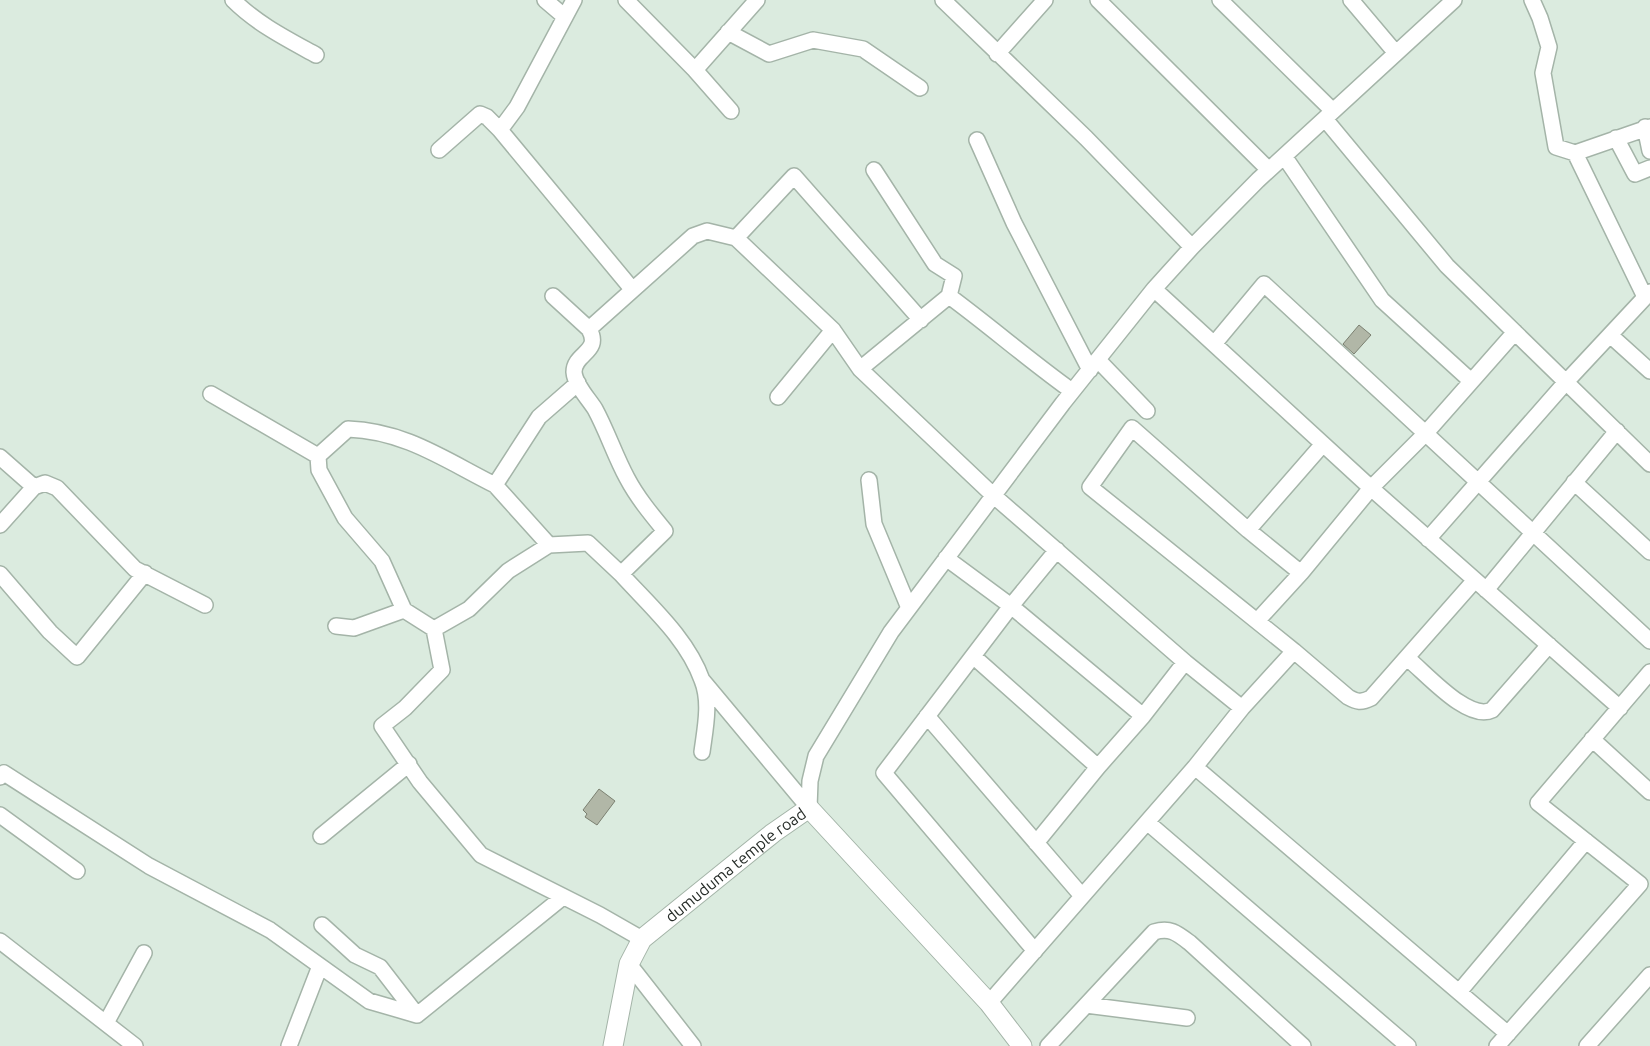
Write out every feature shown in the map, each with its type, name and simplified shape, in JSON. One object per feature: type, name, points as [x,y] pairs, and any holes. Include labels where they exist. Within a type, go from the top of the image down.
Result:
[{"type":"street","points":[[233,0],[244,12],[271,31],[316,56]]},
{"type":"street","points":[[545,0],[565,17]]},
{"type":"street","points":[[500,130],[517,107],[574,0]]},
{"type":"street","points":[[626,0],[695,70],[731,111]]},
{"type":"street","points":[[695,70],[757,0]]},
{"type":"street","points":[[943,0],[1086,138],[1192,247]]},
{"type":"street","points":[[998,54],[1045,0]]},
{"type":"street","points":[[1098,0],[1269,170]]},
{"type":"street","points":[[1220,0],[1329,115],[1447,266],[1650,464]]},
{"type":"street","points":[[1351,0],[1395,52]]},
{"type":"street","points":[[809,808],[810,781],[816,756],[891,632],[1072,392],[1154,289],[1192,247],[1269,170],[1395,52],[1454,0]]},
{"type":"street","points":[[1532,0],[1549,47],[1543,73],[1556,147],[1575,153],[1648,127],[1650,151]]},
{"type":"street","points":[[728,32],[769,54],[813,40],[863,48],[920,88]]},
{"type":"street","points":[[439,150],[480,114],[487,117],[500,130],[632,289]]},
{"type":"street","points":[[1616,138],[1635,174],[1650,168]]},
{"type":"street","points":[[977,140],[1014,223],[1094,365],[1147,411]]},
{"type":"street","points":[[1428,539],[1566,382],[1648,294],[1575,153]]},
{"type":"street","points":[[1284,156],[1382,300],[1471,381]]},
{"type":"street","points":[[860,369],[949,296],[954,276],[935,264],[874,170]]},
{"type":"street","points":[[736,238],[794,176],[921,320]]},
{"type":"street","points":[[589,329],[693,236],[707,231],[736,238],[832,330],[860,369],[994,496],[1185,662],[1242,708]]},
{"type":"street","points":[[1214,344],[1264,284],[1650,641]]},
{"type":"street","points":[[1154,289],[1371,488],[1620,708]]},
{"type":"street","points":[[553,296],[589,329],[592,342],[575,367],[574,373],[578,383],[595,409],[627,479],[641,502],[665,531],[621,574]]},
{"type":"street","points":[[949,296],[985,323],[1020,354],[1072,392]]},
{"type":"street","points":[[778,397],[832,330]]},
{"type":"street","points":[[1256,621],[1302,573],[1371,488],[1425,434],[1515,332]]},
{"type":"street","points":[[1610,335],[1650,371]]},
{"type":"street","points":[[495,484],[539,417],[578,383]]},
{"type":"street","points":[[211,394],[318,456]]},
{"type":"street","points":[[1302,573],[1248,530],[1132,428],[1090,487],[1356,702],[1362,702],[1371,698],[1475,580]]},
{"type":"street","points":[[318,456],[348,429],[370,430],[400,437],[495,484],[550,545]]},
{"type":"street","points":[[1486,590],[1617,431]]},
{"type":"street","points":[[1248,530],[1323,444]]},
{"type":"street","points":[[318,456],[319,470],[345,518],[382,561],[404,610],[434,629],[442,670],[405,708],[382,726],[420,782],[481,855],[600,915],[642,939]]},
{"type":"street","points":[[0,457],[34,487]]},
{"type":"street","points":[[869,480],[874,524],[909,608]]},
{"type":"street","points":[[1574,482],[1650,552]]},
{"type":"street","points":[[0,525],[34,487],[45,483],[57,488],[135,569],[205,605]]},
{"type":"street","points":[[434,629],[468,609],[508,571],[550,545],[588,544],[621,574],[679,638],[703,681],[809,808]]},
{"type":"street","points":[[1035,951],[884,773],[1011,606],[1057,550]]},
{"type":"street","points":[[946,558],[1011,606],[1143,716]]},
{"type":"street","points":[[0,574],[50,632],[77,657],[145,573]]},
{"type":"street","points":[[336,626],[354,628],[404,610]]},
{"type":"street","points":[[1407,658],[1456,700],[1474,712],[1485,714],[1492,710],[1549,645]]},
{"type":"street","points":[[989,1004],[1148,822],[1242,708],[1294,651]]},
{"type":"street","points":[[973,656],[1098,767]]},
{"type":"street","points":[[1036,842],[1143,716],[1185,662]]},
{"type":"street","points":[[1497,1046],[1645,878],[1586,842],[1538,803],[1650,672]]},
{"type":"street","points":[[702,752],[707,714],[703,681]]},
{"type":"street","points":[[927,716],[1082,896]]},
{"type":"street","points":[[1592,739],[1650,792]]},
{"type":"street","points":[[321,836],[409,764]]},
{"type":"street","points":[[1195,767],[1508,1034]]},
{"type":"street","points":[[0,777],[4,773],[149,866],[270,930],[369,1001],[417,1015]]},
{"type":"street","name":"dumuduma temple road","points":[[613,1046],[629,964],[642,939],[773,833],[809,808],[989,1004],[1022,1046]]},
{"type":"street","points":[[0,815],[77,871]]},
{"type":"street","points":[[1148,822],[1408,1046]]},
{"type":"street","points":[[1459,992],[1586,842]]},
{"type":"street","points":[[417,1015],[563,897]]},
{"type":"street","points":[[322,925],[355,955],[380,967],[417,1015]]},
{"type":"street","points":[[1048,1046],[1154,932],[1165,928],[1173,930],[1190,943],[1303,1046]]},
{"type":"street","points":[[0,941],[135,1046]]},
{"type":"street","points":[[106,1023],[144,953]]},
{"type":"street","points":[[629,964],[693,1046]]},
{"type":"street","points":[[289,1046],[320,966]]},
{"type":"street","points":[[1587,1046],[1650,975]]},
{"type":"street","points":[[1086,1005],[1187,1018]]},
{"type":"building","points":[[1359,325],[1371,335],[1354,354],[1343,344]]},
{"type":"building","points":[[599,789],[615,801],[597,825],[585,817],[587,814],[583,810]]}]
